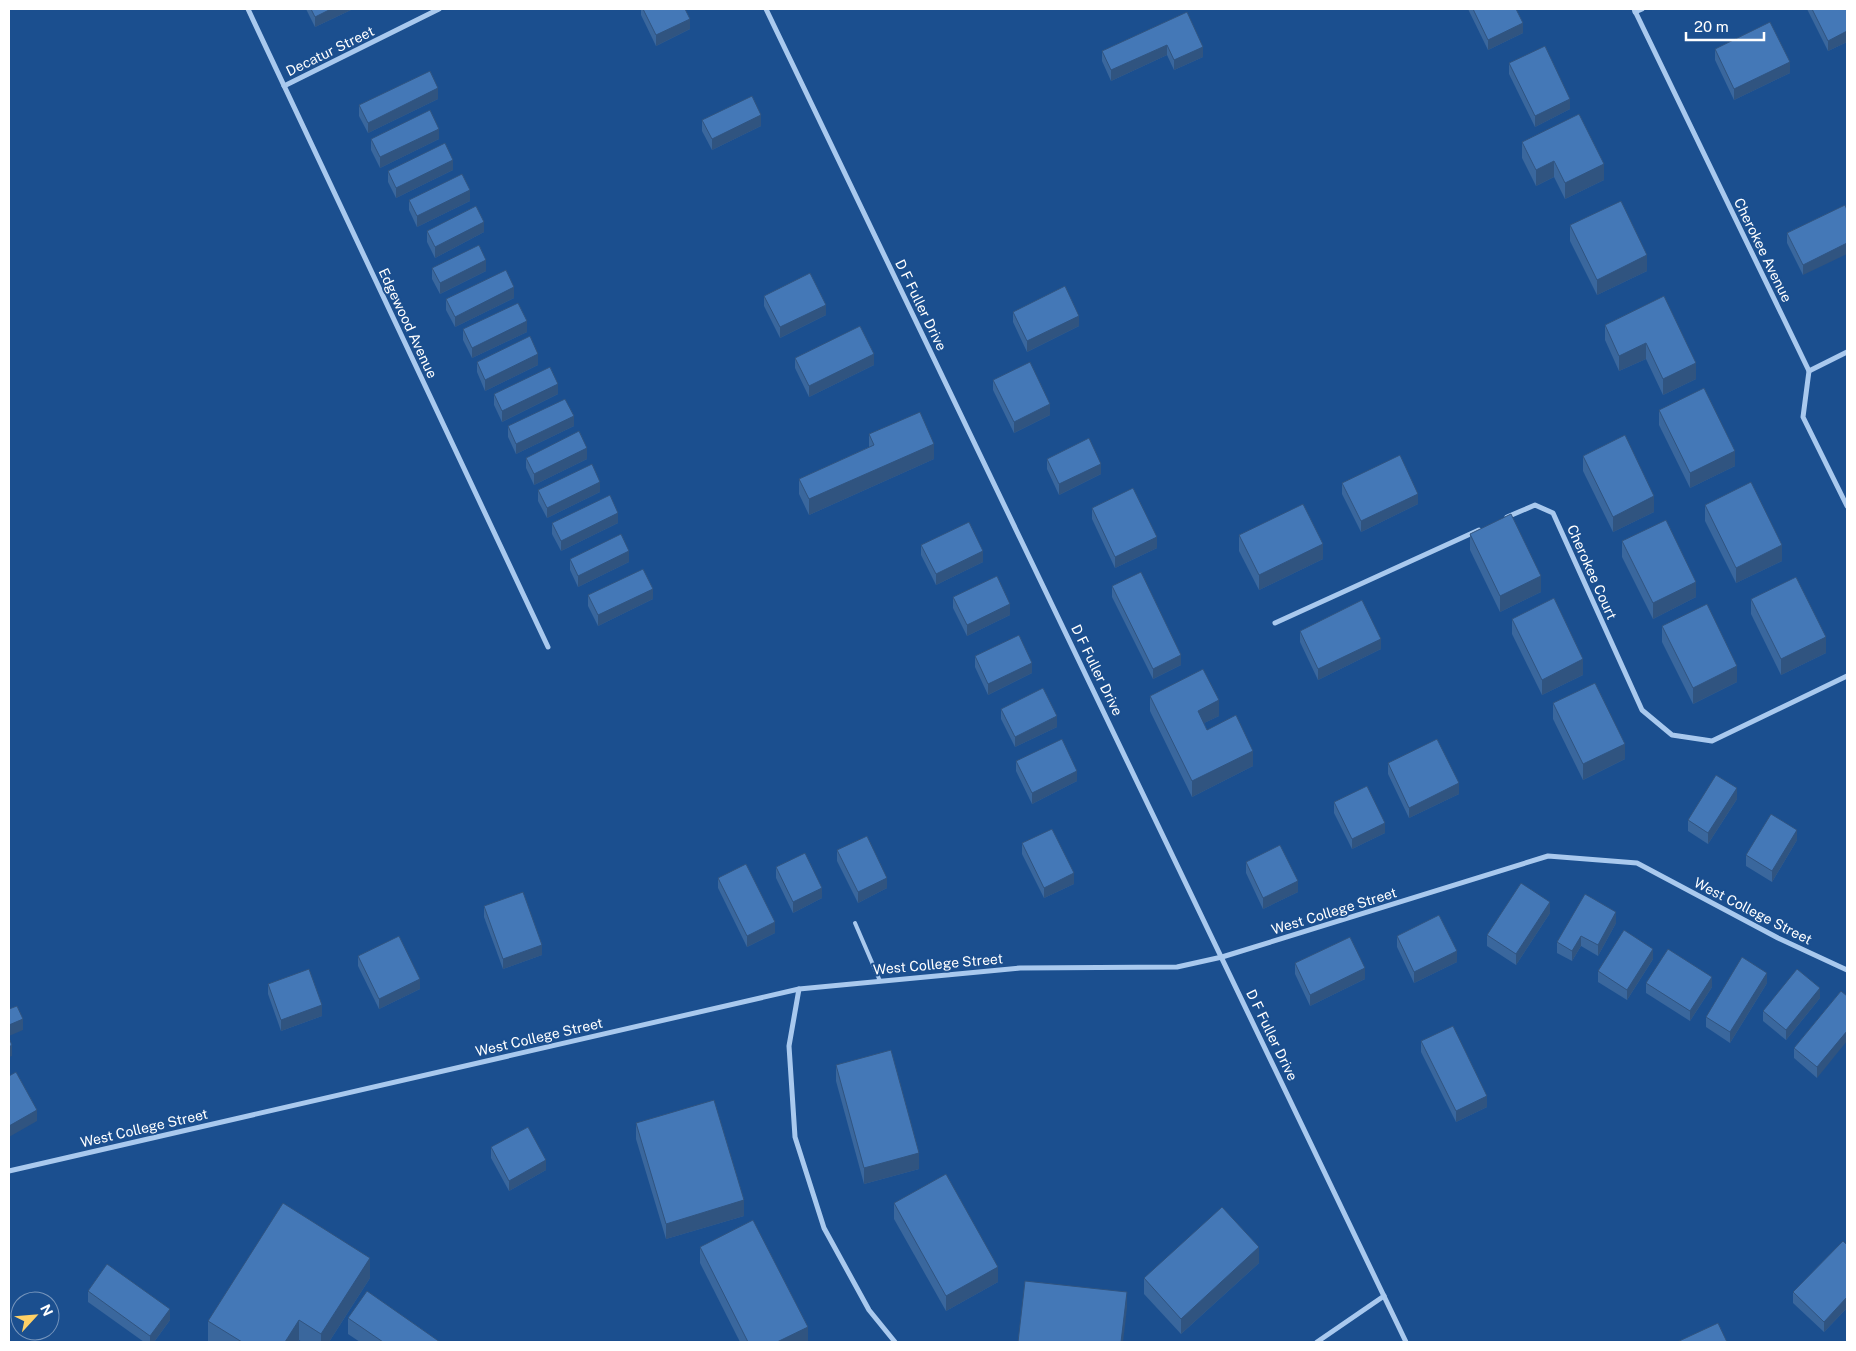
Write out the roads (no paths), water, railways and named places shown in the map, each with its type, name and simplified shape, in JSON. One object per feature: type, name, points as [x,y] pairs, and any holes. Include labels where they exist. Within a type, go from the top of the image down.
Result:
[{"type":"street","name":"Edgewood Avenue","points":[[248,9],[548,646]]},
{"type":"street","name":"Decatur Street","points":[[284,86],[439,9]]},
{"type":"street","name":"D F Fuller Drive","points":[[766,9],[1406,1342]]},
{"type":"street","points":[[1635,10],[1642,9]]},
{"type":"street","name":"Cherokee Avenue","points":[[1635,10],[1809,371]]},
{"type":"street","points":[[1847,352],[1809,371],[1803,417],[1847,506]]},
{"type":"street","name":"Cherokee Court","points":[[1499,521],[1535,505],[1553,513],[1642,710],[1672,735],[1712,741],[1847,676]]},
{"type":"street","points":[[1274,623],[1481,529]]},
{"type":"street","name":"West College Street","points":[[9,1171],[799,988],[1020,968],[1177,967],[1222,957],[1548,856],[1637,863],[1778,938],[1847,970]]},
{"type":"street","points":[[799,988],[789,1046],[794,1137],[824,1228],[869,1310],[896,1342]]},
{"type":"street","points":[[1317,1342],[1384,1296]]},
{"type":"lane","points":[[855,923],[880,981]]}]
